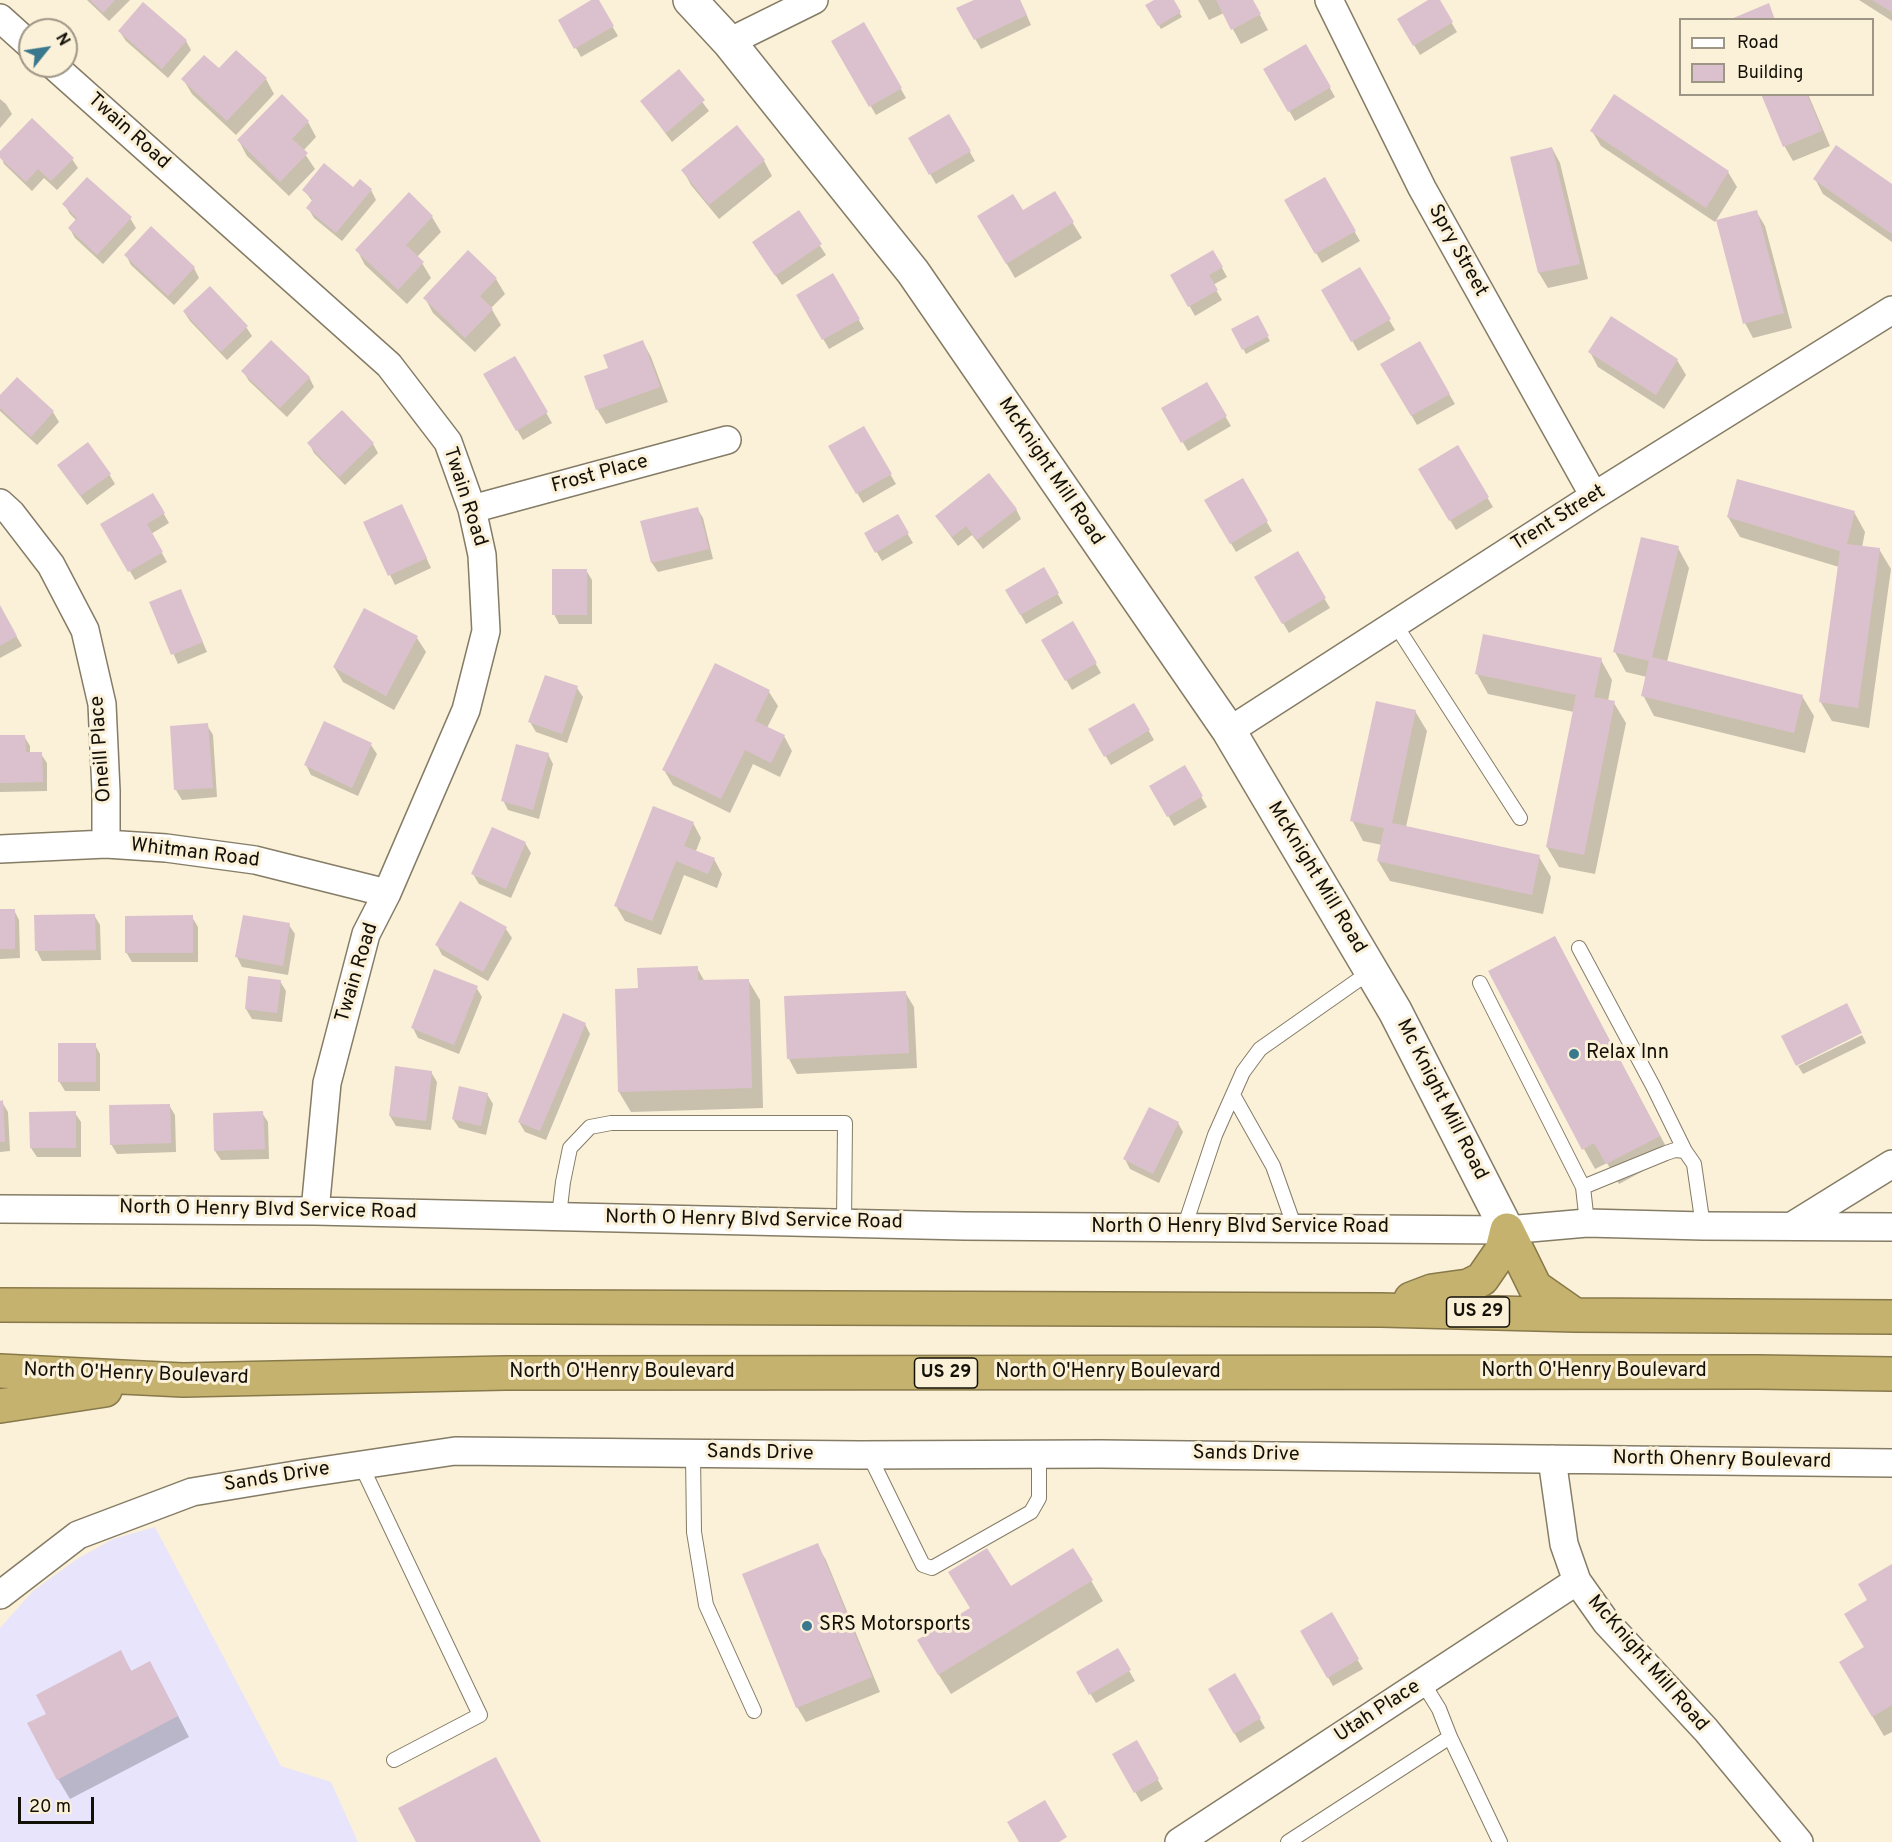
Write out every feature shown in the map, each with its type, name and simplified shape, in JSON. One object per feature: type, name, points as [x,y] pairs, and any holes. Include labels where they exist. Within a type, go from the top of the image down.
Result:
[{"type":"highway","points":[[1382,1310],[1431,1291],[1468,1286],[1482,1279],[1502,1250],[1508,1230]]},
{"type":"highway","points":[[1508,1230],[1535,1287],[1575,1315]]},
{"type":"highway","name":"US 29","points":[[0,1305],[1382,1310],[1575,1315],[1892,1317]]},
{"type":"highway","name":"North O'Henry Boulevard","points":[[0,1371],[183,1380],[505,1373],[1758,1372],[1892,1374]]},
{"type":"highway","points":[[0,1406],[183,1380]]},
{"type":"street","name":"McKnight Mill Road","points":[[690,0],[729,42],[913,272],[1229,731],[1371,971]]},
{"type":"street","points":[[729,42],[814,0]]},
{"type":"street","name":"Spry Street","points":[[1329,0],[1422,188],[1594,496]]},
{"type":"street","points":[[0,18],[18,34]]},
{"type":"street","name":"Twain Road","points":[[67,78],[389,365],[448,442],[472,509],[482,555],[486,631],[466,710],[387,893],[366,934],[327,1083],[315,1211]]},
{"type":"street","name":"Trent Street","points":[[1229,731],[1594,496],[1892,310]]},
{"type":"street","name":"Frost Place","points":[[472,509],[727,440]]},
{"type":"street","name":"Oneill Place","points":[[0,503],[11,513],[51,565],[85,630],[102,704],[106,844]]},
{"type":"street","name":"Whitman Road","points":[[0,849],[106,844],[166,848],[255,860],[387,893]]},
{"type":"street","name":"Mc Knight Mill Road","points":[[1371,971],[1395,1011],[1508,1230]]},
{"type":"street","points":[[1792,1226],[1892,1164]]},
{"type":"street","name":"North O Henry Blvd Service Road","points":[[0,1209],[315,1211],[1184,1228],[1508,1230]]},
{"type":"street","points":[[1508,1230],[1587,1223],[1892,1227]]},
{"type":"street","name":"Sands Drive","points":[[0,1595],[78,1535],[192,1492],[455,1451],[1552,1459]]},
{"type":"street","name":"McKnight Mill Road","points":[[1552,1459],[1564,1544],[1577,1581],[1606,1622],[1706,1730],[1799,1842]]},
{"type":"street","name":"North Ohenry Boulevard","points":[[1552,1459],[1892,1463]]},
{"type":"street","name":"Utah Place","points":[[1179,1842],[1577,1581]]},
{"type":"lane","points":[[1395,624],[1520,818]]},
{"type":"lane","points":[[1579,948],[1694,1164],[1703,1226]]},
{"type":"lane","points":[[1184,1228],[1215,1135],[1243,1072],[1260,1049],[1371,971]]},
{"type":"lane","points":[[1480,983],[1583,1187],[1587,1223]]},
{"type":"lane","points":[[1233,1095],[1273,1166],[1295,1228]]},
{"type":"lane","points":[[559,1216],[570,1148],[590,1127],[611,1123],[844,1123],[844,1223]]},
{"type":"lane","points":[[1583,1187],[1666,1153],[1685,1150]]},
{"type":"lane","points":[[693,1454],[694,1532],[706,1605],[754,1711]]},
{"type":"lane","points":[[869,1455],[923,1564],[932,1568],[1031,1512],[1039,1498],[1039,1454]]},
{"type":"lane","points":[[361,1465],[480,1715],[394,1760]]},
{"type":"lane","points":[[1423,1683],[1439,1709],[1449,1737],[1500,1842]]},
{"type":"lane","points":[[1288,1842],[1449,1737]]},
{"type":"shaded area","points":[[155,1527],[281,1766],[331,1782],[358,1842],[0,1842],[0,1628],[33,1591],[77,1559],[113,1539]]},
{"type":"building","points":[[90,0],[115,0],[103,13]]},
{"type":"building","points":[[591,0],[599,0],[614,26],[574,49],[558,20]]},
{"type":"building","points":[[974,0],[1020,0],[1027,15],[974,40],[956,8]]},
{"type":"building","points":[[1154,0],[1174,0],[1181,12],[1158,26],[1145,5]]},
{"type":"building","points":[[1216,0],[1253,0],[1261,14],[1231,30]]},
{"type":"building","points":[[1428,0],[1440,0],[1453,22],[1413,46],[1397,19]]},
{"type":"building","points":[[1872,0],[1892,0],[1892,12]]},
{"type":"building","points":[[143,2],[187,40],[162,69],[118,31]]},
{"type":"building","points":[[1769,3],[1774,18],[1733,18]]},
{"type":"building","points":[[864,22],[902,88],[869,107],[831,41]]},
{"type":"building","points":[[1306,44],[1331,87],[1288,112],[1263,69]]},
{"type":"building","points":[[236,50],[267,78],[227,121],[181,79],[204,55],[219,68]]},
{"type":"building","points":[[679,69],[705,100],[666,133],[640,101]]},
{"type":"building","points":[[282,94],[309,121],[292,139],[308,153],[280,182],[237,140]]},
{"type":"building","points":[[1614,94],[1729,171],[1706,208],[1590,131]]},
{"type":"building","points":[[1762,96],[1808,96],[1822,131],[1783,147]]},
{"type":"building","points":[[949,114],[971,151],[929,175],[908,138]]},
{"type":"building","points":[[32,118],[74,158],[51,181],[38,169],[26,182],[0,158],[0,151]]},
{"type":"building","points":[[737,125],[765,160],[709,205],[681,170]]},
{"type":"building","points":[[1836,145],[1892,184],[1892,234],[1813,179]]},
{"type":"building","points":[[1552,147],[1580,264],[1538,273],[1510,157]]},
{"type":"building","points":[[324,163],[353,187],[360,179],[372,189],[336,233],[306,208],[313,199],[302,190]]},
{"type":"building","points":[[87,177],[132,217],[97,255],[68,228],[77,218],[62,204]]},
{"type":"building","points":[[1325,177],[1356,231],[1315,254],[1284,200]]},
{"type":"building","points":[[1055,191],[1074,222],[1006,264],[977,216],[1013,194],[1023,210]]},
{"type":"building","points":[[409,192],[433,216],[406,245],[424,262],[398,290],[355,250]]},
{"type":"building","points":[[799,210],[822,244],[775,276],[752,242]]},
{"type":"building","points":[[1757,210],[1784,313],[1743,324],[1716,220]]},
{"type":"building","points":[[151,226],[195,267],[168,296],[124,255]]},
{"type":"building","points":[[468,250],[497,278],[480,296],[493,309],[465,338],[423,298]]},
{"type":"building","points":[[1213,250],[1223,267],[1209,275],[1218,290],[1188,307],[1170,275]]},
{"type":"building","points":[[1360,267],[1391,319],[1351,342],[1321,290]]},
{"type":"building","points":[[833,273],[860,319],[822,340],[796,295]]},
{"type":"building","points":[[210,286],[248,326],[221,352],[183,311]]},
{"type":"building","points":[[1258,315],[1269,336],[1242,350],[1231,329]]},
{"type":"building","points":[[1611,316],[1678,359],[1656,395],[1588,352]]},
{"type":"building","points":[[271,340],[310,377],[280,408],[241,371]]},
{"type":"building","points":[[643,340],[660,387],[596,410],[584,376],[608,368],[603,355]]},
{"type":"building","points":[[1420,341],[1450,394],[1411,416],[1380,364]]},
{"type":"building","points":[[515,356],[548,412],[516,431],[483,374]]},
{"type":"building","points":[[17,377],[54,411],[31,437],[0,408],[0,395]]},
{"type":"building","points":[[1207,382],[1227,416],[1181,443],[1161,408]]},
{"type":"building","points":[[342,410],[374,443],[339,477],[307,443]]},
{"type":"building","points":[[864,426],[892,474],[856,494],[828,446]]},
{"type":"building","points":[[88,442],[111,474],[80,496],[57,465]]},
{"type":"building","points":[[1458,445],[1489,497],[1449,521],[1418,469]]},
{"type":"building","points":[[989,473],[1017,509],[977,540],[966,526],[952,537],[935,516]]},
{"type":"building","points":[[1243,478],[1268,521],[1230,544],[1204,500]]},
{"type":"building","points":[[1737,479],[1855,511],[1847,544],[1880,548],[1858,708],[1819,702],[1840,551],[1727,517]]},
{"type":"building","points":[[153,493],[165,513],[147,524],[163,552],[128,572],[100,524]]},
{"type":"building","points":[[402,504],[427,558],[388,576],[363,522]]},
{"type":"building","points":[[698,507],[709,549],[651,563],[640,521]]},
{"type":"building","points":[[898,514],[909,533],[875,553],[864,533]]},
{"type":"building","points":[[1641,537],[1679,546],[1652,657],[1803,695],[1794,733],[1641,696],[1649,661],[1613,652]]},
{"type":"building","points":[[1298,551],[1326,598],[1282,624],[1254,577]]},
{"type":"building","points":[[1044,567],[1059,593],[1020,615],[1005,590]]},
{"type":"building","points":[[552,569],[587,569],[587,615],[552,615]]},
{"type":"building","points":[[181,589],[203,642],[171,655],[149,602]]},
{"type":"building","points":[[0,605],[17,636],[0,646]]},
{"type":"building","points":[[364,608],[418,636],[386,696],[333,667]]},
{"type":"building","points":[[1073,621],[1097,663],[1065,681],[1041,640]]},
{"type":"building","points":[[1483,634],[1602,658],[1594,697],[1615,701],[1584,855],[1546,847],[1576,695],[1475,674]]},
{"type":"building","points":[[715,663],[770,690],[755,721],[785,735],[771,763],[745,750],[721,799],[662,770]]},
{"type":"building","points":[[545,675],[578,686],[562,734],[528,722]]},
{"type":"building","points":[[1376,701],[1416,710],[1392,823],[1540,855],[1532,895],[1377,861],[1384,828],[1350,821]]},
{"type":"building","points":[[1134,703],[1150,730],[1104,757],[1088,729]]},
{"type":"building","points":[[324,721],[372,743],[352,788],[304,765]]},
{"type":"building","points":[[208,723],[213,788],[174,790],[170,726]]},
{"type":"building","points":[[0,735],[25,735],[26,752],[42,752],[43,782],[0,783]]},
{"type":"building","points":[[516,744],[549,753],[533,810],[501,801]]},
{"type":"building","points":[[1185,765],[1203,796],[1167,817],[1149,786]]},
{"type":"building","points":[[653,806],[694,822],[684,846],[715,858],[708,874],[676,861],[652,921],[614,906]]},
{"type":"building","points":[[492,827],[526,842],[506,889],[471,874]]},
{"type":"building","points":[[460,901],[507,927],[483,972],[435,945]]},
{"type":"building","points":[[0,909],[15,909],[15,949],[0,949]]},
{"type":"building","points":[[95,914],[96,950],[35,951],[34,915]]},
{"type":"building","points":[[193,915],[193,953],[125,953],[125,916]]},
{"type":"building","points":[[243,915],[290,923],[283,966],[235,957]]},
{"type":"building","name":"Relax Inn","points":[[1555,936],[1660,1136],[1606,1164],[1594,1143],[1582,1150],[1488,971]]},
{"type":"building","points":[[698,966],[698,980],[749,979],[752,1088],[618,1092],[615,989],[638,988],[637,968]]},
{"type":"building","points":[[434,969],[478,986],[454,1045],[411,1028]]},
{"type":"building","points":[[248,976],[281,980],[277,1013],[245,1009]]},
{"type":"building","points":[[906,991],[909,1053],[787,1059],[784,996]]},
{"type":"building","points":[[1847,1003],[1862,1033],[1796,1066],[1781,1036]]},
{"type":"building","points":[[563,1013],[586,1023],[540,1131],[518,1122]]},
{"type":"building","points":[[58,1043],[96,1043],[96,1082],[58,1082]]},
{"type":"building","points":[[395,1066],[432,1071],[426,1121],[389,1116]]},
{"type":"building","points":[[459,1086],[488,1093],[481,1126],[452,1119]]},
{"type":"building","points":[[3,1100],[5,1142],[0,1142],[0,1101]]},
{"type":"building","points":[[170,1104],[171,1143],[110,1145],[109,1105]]},
{"type":"building","points":[[1149,1107],[1179,1122],[1153,1174],[1123,1159]]},
{"type":"building","points":[[76,1111],[76,1148],[30,1148],[29,1112]]},
{"type":"building","points":[[263,1111],[265,1149],[214,1151],[213,1113]]},
{"type":"building","name":"SRS Motorsports","points":[[818,1543],[872,1677],[796,1708],[742,1574]]},
{"type":"building","points":[[987,1548],[1011,1586],[1073,1548],[1093,1580],[938,1675],[917,1640],[970,1608],[948,1572]]},
{"type":"building","points":[[1892,1564],[1892,1705],[1872,1717],[1839,1662],[1864,1647],[1844,1614],[1867,1600],[1858,1584]]},
{"type":"building","points":[[1332,1612],[1359,1659],[1327,1678],[1300,1631]]},
{"type":"building","points":[[1118,1648],[1131,1670],[1089,1695],[1076,1672]]},
{"type":"building","points":[[121,1650],[131,1671],[150,1661],[178,1716],[57,1780],[27,1723],[46,1714],[36,1695]]},
{"type":"building","points":[[1235,1673],[1261,1718],[1234,1734],[1208,1689]]},
{"type":"building","points":[[1137,1740],[1159,1779],[1134,1793],[1112,1754]]},
{"type":"building","points":[[496,1757],[541,1842],[416,1842],[398,1808]]},
{"type":"building","points":[[1045,1800],[1067,1837],[1059,1842],[1019,1842],[1007,1822]]},
{"type":"place","name":"Relax Inn","points":[[1574,1054]]},
{"type":"place","name":"SRS Motorsports","points":[[807,1626]]}]
